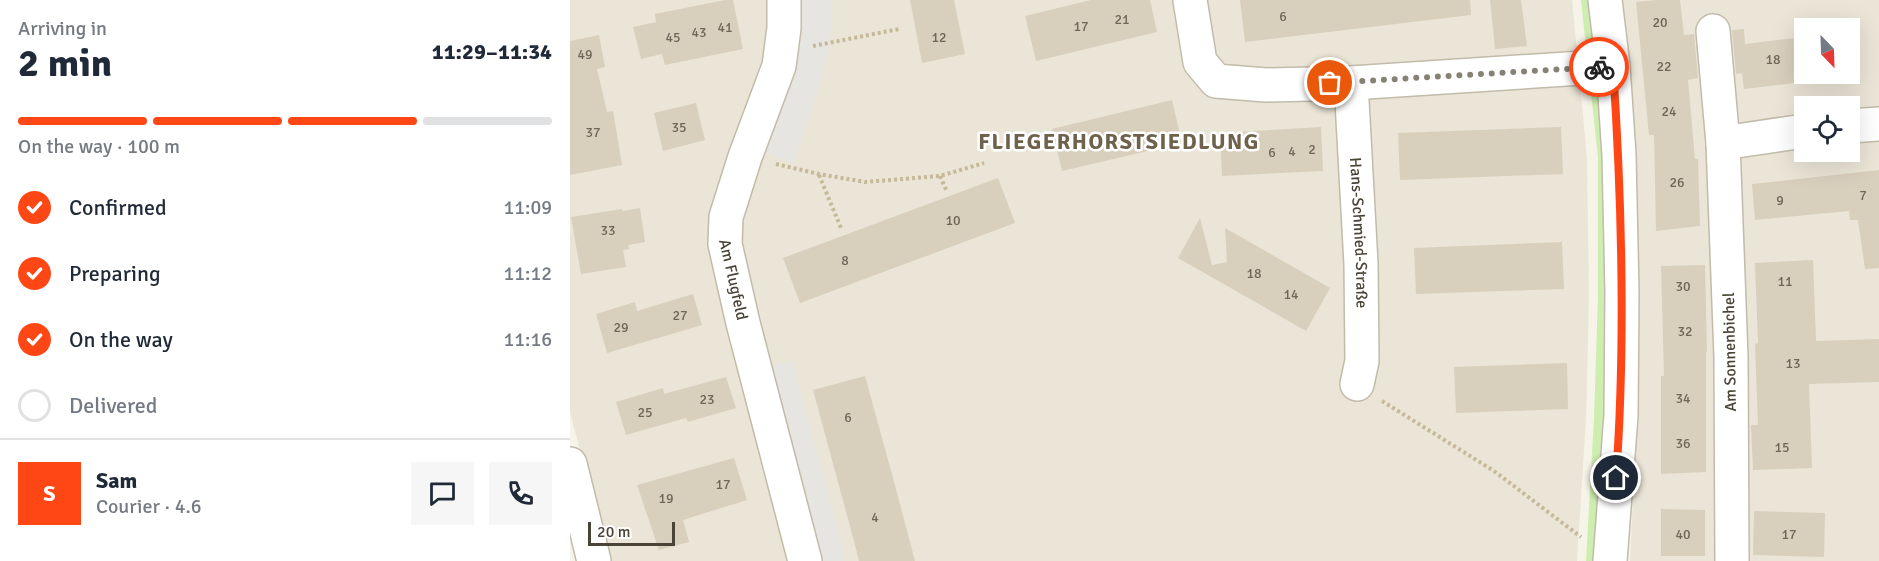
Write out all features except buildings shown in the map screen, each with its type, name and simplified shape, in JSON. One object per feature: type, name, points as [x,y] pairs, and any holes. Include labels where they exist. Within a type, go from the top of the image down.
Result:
[{"type":"street","name":"Am Flugfeld","points":[[784,0],[779,66],[745,157],[726,217],[725,244],[743,323],[805,561]]},
{"type":"street","points":[[1190,0],[1200,62],[1216,81],[1266,85],[1351,83],[1613,66]]},
{"type":"street","points":[[1605,0],[1613,66],[1619,155],[1622,315],[1621,415],[1610,561]]},
{"type":"street","name":"Am Sonnenbichel","points":[[1713,31],[1723,143],[1731,357],[1731,561]]},
{"type":"street","name":"Hans-Schmied-Straße","points":[[1351,83],[1362,264],[1362,361],[1357,384]]},
{"type":"street","points":[[1860,125],[1879,124]]},
{"type":"street","points":[[1723,143],[1794,132]]},
{"type":"street","points":[[570,464],[594,561]]},
{"type":"path","points":[[782,46],[812,46],[899,29]]},
{"type":"path","points":[[745,157],[865,182],[940,176],[984,163]]},
{"type":"path","points":[[819,174],[841,228]]},
{"type":"path","points":[[940,176],[946,192]]},
{"type":"path","points":[[1357,384],[1494,471],[1584,539]]},
{"type":"shaded area","points":[[570,0],[1572,0],[1587,158],[1589,297],[1586,418],[1577,561],[609,561],[570,412]]},
{"type":"shaded area","points":[[797,0],[831,0],[831,31],[822,77],[793,164],[762,151]]},
{"type":"shaded area","points":[[1618,0],[1879,0],[1879,561],[1630,561],[1637,412]]},
{"type":"shaded area","points":[[792,360],[846,561],[818,561],[765,367]]},
{"type":"green space","points":[[1581,0],[1593,0],[1608,157],[1607,416],[1599,561],[1586,561],[1598,296],[1598,158]]},
{"type":"way so far","points":[[1330,83],[1599,67]]},
{"type":"district","name":"FLIEGERHORSTSIEDLUNG","points":[[1119,141]]},
{"type":"route","points":[[1599,67],[1613,66],[1619,155],[1622,292],[1621,415],[1616,478]]}]
